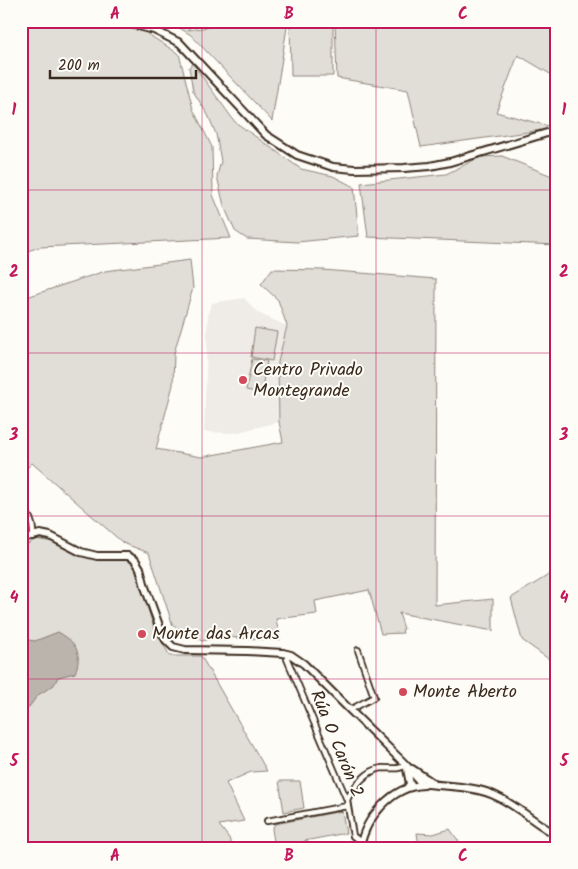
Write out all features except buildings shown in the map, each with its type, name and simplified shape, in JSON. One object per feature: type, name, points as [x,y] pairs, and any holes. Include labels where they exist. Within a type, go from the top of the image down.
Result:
[{"type":"street","points":[[119,21],[154,30],[180,44],[266,135],[297,155],[333,167],[404,168],[430,166],[450,162],[557,130]]},
{"type":"street","points":[[21,506],[29,515],[33,536]]},
{"type":"street","points":[[21,540],[40,534],[50,536],[81,552],[97,556],[128,556],[135,560],[140,568],[161,631],[173,647],[185,650],[254,651],[288,654],[304,664],[406,765],[420,784]]},
{"type":"street","points":[[350,710],[374,697],[358,650]]},
{"type":"street","name":"Rúa O Carón 2","points":[[288,654],[287,659],[347,803],[353,836],[360,845]]},
{"type":"street","points":[[267,822],[347,803],[355,787],[372,772],[380,768],[401,768],[406,765]]},
{"type":"street","points":[[406,765],[436,785]]},
{"type":"street","points":[[406,765],[410,784],[407,788]]},
{"type":"street","points":[[419,774],[420,784]]},
{"type":"street","points":[[360,845],[362,836],[380,807],[387,800],[407,788],[420,784],[476,790],[497,796],[557,835]]},
{"type":"shaded area","points":[[21,21],[123,21],[179,54],[193,109],[212,147],[213,195],[231,238],[40,247],[21,253]]},
{"type":"shaded area","points":[[168,21],[194,21],[188,30],[249,21],[288,21],[272,121],[191,35]]},
{"type":"shaded area","points":[[290,21],[333,21],[333,76],[291,76]]},
{"type":"shaded area","points":[[335,21],[557,21],[557,78],[518,55],[496,112],[556,128],[421,147],[408,90],[337,78]]},
{"type":"shaded area","points":[[193,64],[235,122],[301,169],[333,176],[354,187],[359,236],[297,242],[247,239],[235,231],[224,206],[217,176],[221,161],[216,134],[208,115],[193,91],[189,67]]},
{"type":"shaded area","points":[[502,156],[557,178],[557,245],[368,237],[361,183],[446,174],[480,157]]},
{"type":"shaded area","points":[[190,260],[193,288],[174,353],[173,385],[156,449],[201,457],[283,442],[279,422],[278,362],[287,326],[278,300],[261,284],[272,269],[323,270],[436,279],[435,605],[493,599],[493,631],[399,613],[404,629],[402,630],[403,633],[381,634],[369,590],[315,601],[317,614],[276,619],[280,640],[220,637],[202,641],[173,626],[149,553],[123,543],[32,463],[21,474],[21,299],[105,271]]},
{"type":"shaded area","name":"Centro Privado Montegrande","points":[[244,298],[258,313],[287,326],[278,362],[279,422],[234,433],[204,432],[208,313],[212,303]]},
{"type":"shaded area","points":[[255,328],[277,332],[272,361],[251,357]]},
{"type":"shaded area","points":[[252,359],[267,361],[261,393],[246,390]]},
{"type":"shaded area","points":[[36,539],[53,542],[67,550],[93,559],[127,559],[134,565],[154,628],[170,656],[201,656],[267,771],[251,772],[226,783],[244,821],[219,825],[229,838],[232,848],[21,848],[21,548]]},
{"type":"shaded area","points":[[557,565],[557,665],[522,640],[511,598],[547,576]]},
{"type":"shaded area","points":[[58,632],[69,640],[76,649],[78,660],[75,673],[58,677],[54,685],[38,695],[29,707],[21,707],[21,639],[35,641]]},
{"type":"shaded area","points":[[279,781],[300,781],[304,808],[284,812]]},
{"type":"shaded area","points":[[342,811],[346,833],[304,841],[305,848],[275,848],[272,829],[275,824]]},
{"type":"shaded area","points":[[450,829],[462,846],[419,848],[417,833],[433,834]]},
{"type":"place","name":"Centro Privado Montegrande","points":[[243,380]]},
{"type":"place","name":"Monte das Arcas","points":[[142,634]]},
{"type":"place","name":"Monte Aberto","points":[[403,692]]}]
